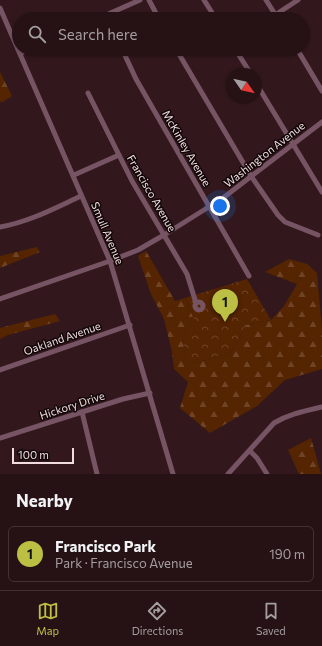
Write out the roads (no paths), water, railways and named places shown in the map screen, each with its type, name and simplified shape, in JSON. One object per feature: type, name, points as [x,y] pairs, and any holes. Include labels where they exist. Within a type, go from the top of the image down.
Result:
[{"type":"street","points":[[116,12],[140,0]]},
{"type":"street","points":[[149,0],[156,12]]},
{"type":"street","points":[[204,0],[212,12]]},
{"type":"street","points":[[266,0],[274,12]]},
{"type":"street","points":[[283,12],[298,0]]},
{"type":"street","name":"Smull Avenue","points":[[0,8],[12,34]]},
{"type":"street","name":"Smull Avenue","points":[[22,56],[110,261],[174,474]]},
{"type":"street","name":"McKinley Avenue","points":[[125,56],[136,79],[249,276]]},
{"type":"street","points":[[180,56],[251,176],[278,215],[286,222],[318,235]]},
{"type":"street","points":[[239,56],[246,68]]},
{"type":"street","points":[[301,56],[322,91]]},
{"type":"street","name":"Francisco Avenue","points":[[88,93],[132,181],[187,274],[196,303]]},
{"type":"street","points":[[262,93],[322,192]]},
{"type":"street","name":"Washington Avenue","points":[[0,299],[138,250],[223,198],[322,122]]},
{"type":"street","points":[[74,175],[119,155]]},
{"type":"street","points":[[0,227],[34,217],[81,196]]},
{"type":"street","name":"Oakland Avenue","points":[[0,370],[130,325]]},
{"type":"street","name":"Hickory Drive","points":[[0,438],[150,392]]},
{"type":"street","points":[[228,474],[274,423],[283,417],[322,407]]},
{"type":"street","points":[[82,412],[98,474]]},
{"type":"street","points":[[250,451],[257,458],[267,474]]},
{"type":"place","name":"Francisco Park","points":[[225,322]]}]
